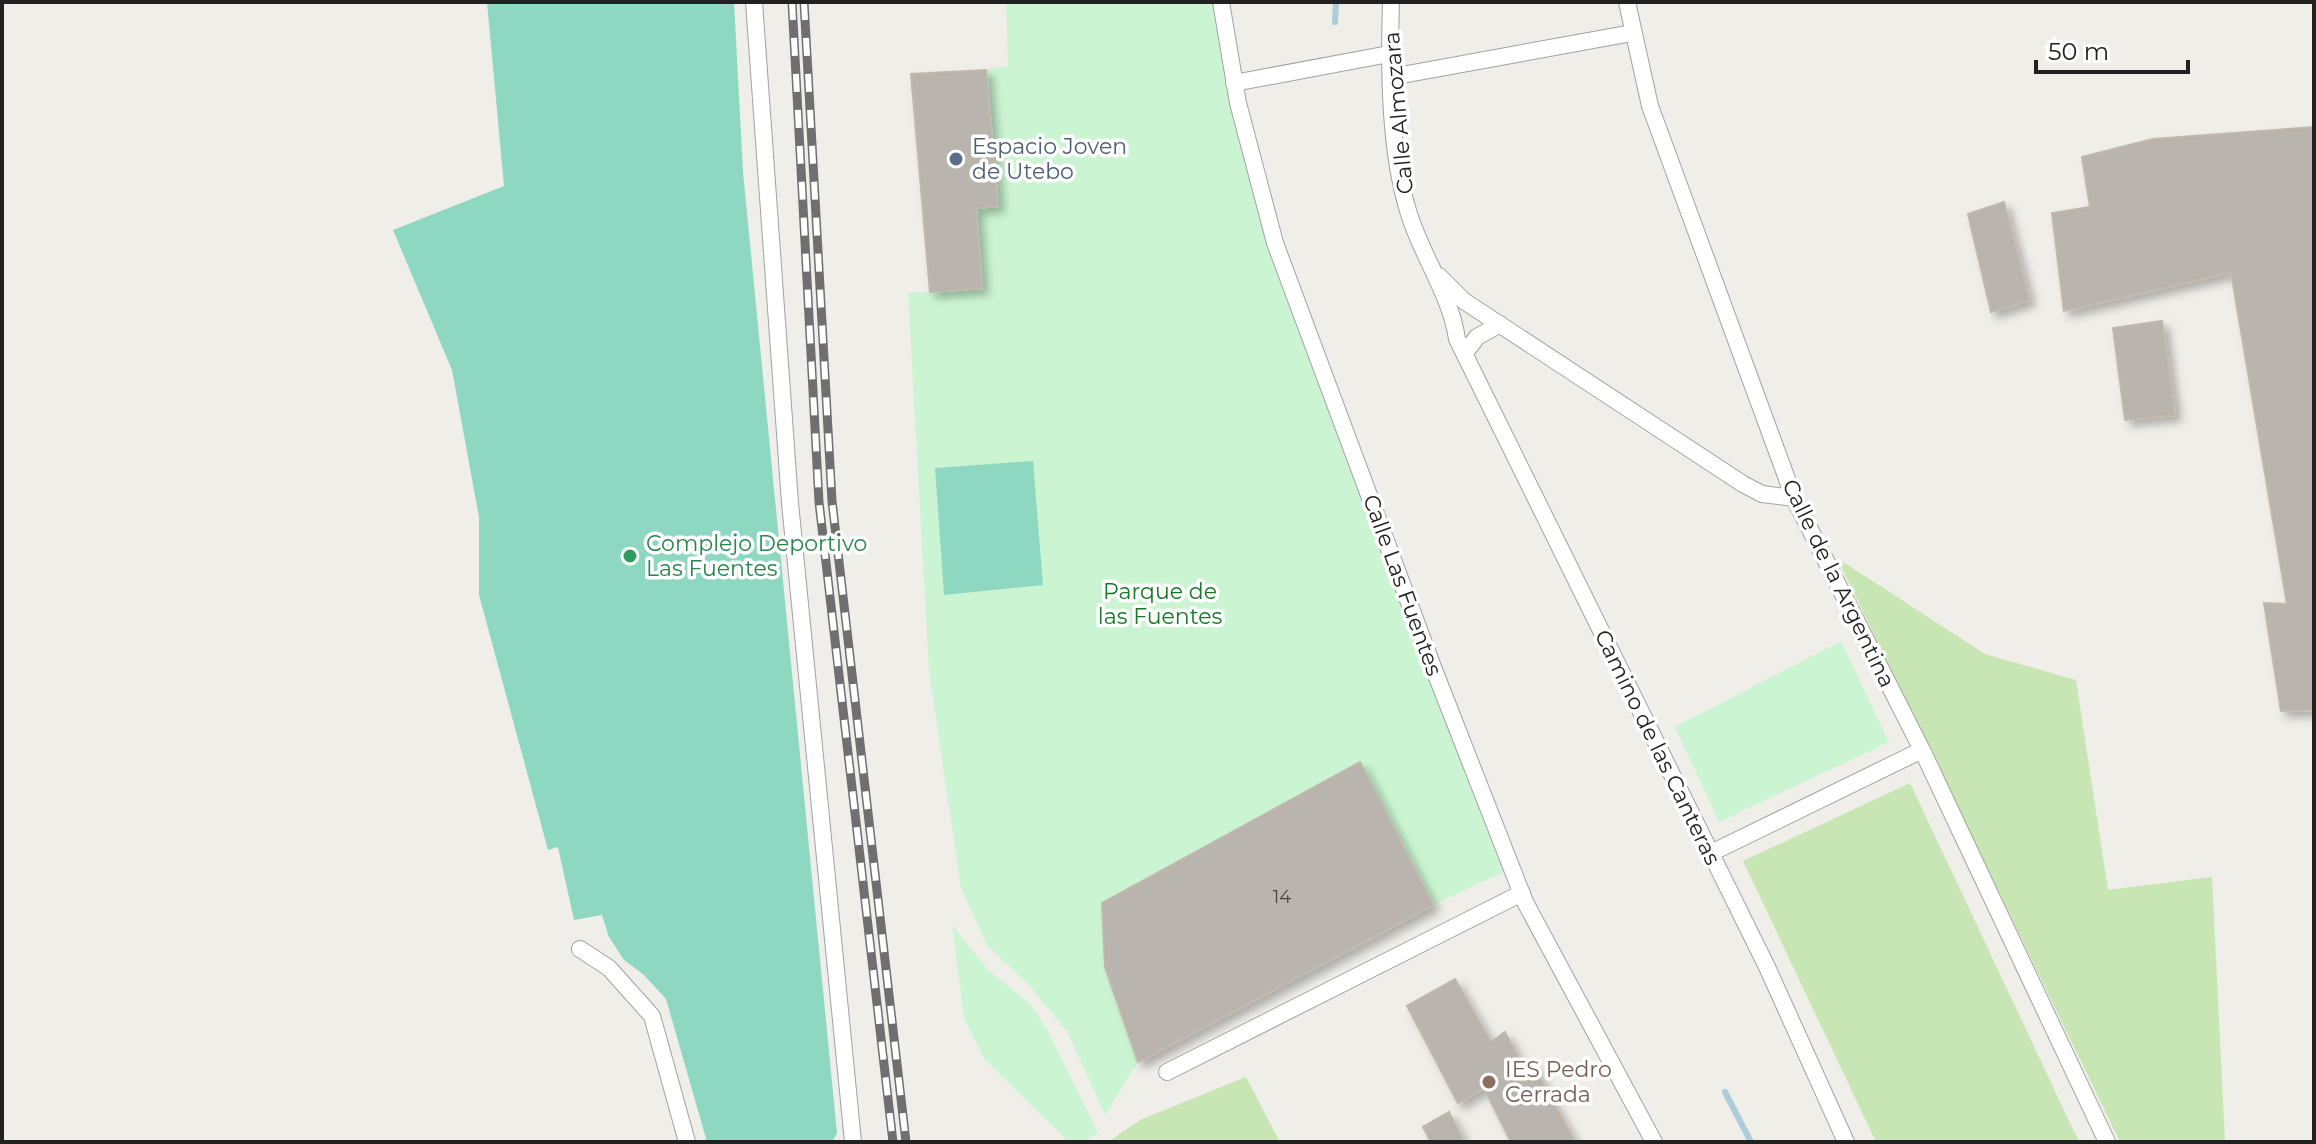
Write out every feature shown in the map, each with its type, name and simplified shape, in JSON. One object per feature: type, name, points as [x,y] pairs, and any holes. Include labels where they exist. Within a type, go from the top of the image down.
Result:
[{"type":"street","points":[[754,2],[790,503],[853,1142]]},
{"type":"street","name":"Calle Las Fuentes","points":[[1221,2],[1234,83],[1275,243],[1522,893],[1654,1142]]},
{"type":"street","name":"Calle Almozara","points":[[1391,2],[1389,54],[1401,178],[1417,238],[1430,267]]},
{"type":"street","name":"Calle de la Argentina","points":[[1627,2],[1650,106],[1794,498],[1922,750],[2107,1142]]},
{"type":"street","points":[[1391,77],[1632,33]]},
{"type":"street","points":[[1234,83],[1389,54]]},
{"type":"street","points":[[1430,267],[1457,295],[1480,312],[1743,484],[1762,494],[1794,498]]},
{"type":"street","name":"Camino de las Canteras","points":[[1430,267],[1465,353],[1711,853],[1846,1142]]},
{"type":"street","points":[[1456,333],[1464,320],[1480,312]]},
{"type":"street","points":[[1465,353],[1477,337],[1500,324]]},
{"type":"street","points":[[1711,853],[1922,750]]},
{"type":"street","points":[[1167,1072],[1522,893]]},
{"type":"street","points":[[580,949],[609,968],[652,1016],[687,1142]]},
{"type":"green space","name":"Complejo Deportivo Las Fuentes","points":[[487,2],[734,2],[743,172],[837,1133],[832,1142],[707,1142],[666,999],[644,975],[624,960],[609,937],[602,915],[574,920],[558,847],[548,850],[479,595],[479,517],[452,370],[393,230],[504,186]]},
{"type":"green space","name":"Parque de las Fuentes","points":[[1006,2],[1221,2],[1238,103],[1319,361],[1512,868],[1433,905],[1360,762],[1105,967],[1138,1062],[1105,1115],[1068,1033],[1030,986],[987,945],[961,888],[929,672],[908,293],[982,288],[976,208],[998,205],[990,113],[978,100],[988,97],[986,70],[1008,66]]},
{"type":"green space","points":[[1033,461],[1043,585],[944,595],[935,468]]},
{"type":"green space","points":[[1837,558],[1985,654],[2076,680],[2108,890],[2212,877],[2225,1142],[2120,1142]]},
{"type":"green space","points":[[1841,641],[1889,742],[1719,822],[1675,727]]},
{"type":"green space","points":[[1910,783],[2079,1142],[1876,1142],[1743,861]]},
{"type":"green space","points":[[952,925],[987,969],[1029,1003],[1048,1031],[1098,1133],[1082,1142],[1069,1142],[985,1060],[964,1018]]},
{"type":"green space","points":[[1246,1077],[1280,1142],[1108,1142],[1140,1120]]},
{"type":"building","name":"Espacio Joven de Utebo","points":[[986,70],[998,206],[976,208],[982,288],[930,292],[911,74]]},
{"type":"building","points":[[2314,127],[2314,710],[2281,711],[2264,603],[2287,604],[2231,272],[2064,311],[2052,213],[2090,207],[2082,157],[2153,139]]},
{"type":"building","points":[[2004,202],[2029,300],[1991,312],[1968,214]]},
{"type":"building","points":[[2162,321],[2175,415],[2125,420],[2113,328]]},
{"type":"building","points":[[1360,762],[1433,905],[1138,1062],[1105,967],[1102,903]]},
{"type":"building","points":[[1455,979],[1491,1042],[1505,1032],[1524,1068],[1531,1061],[1575,1142],[1511,1142],[1484,1088],[1458,1103],[1407,1006]]},
{"type":"building","points":[[1449,1112],[1464,1142],[1431,1142],[1423,1127]]},
{"type":"waterway","points":[[1335,22],[1336,2]]},
{"type":"waterway","points":[[1725,1092],[1751,1142]]},
{"type":"railway","points":[[792,2],[819,502],[893,1142]]},
{"type":"railway","points":[[804,2],[832,501],[906,1142]]},
{"type":"place","name":"Espacio Joven de Utebo","points":[[956,159]]},
{"type":"place","name":"Complejo Deportivo Las Fuentes","points":[[630,556]]},
{"type":"place","name":"IES Pedro Cerrada","points":[[1489,1082]]}]
